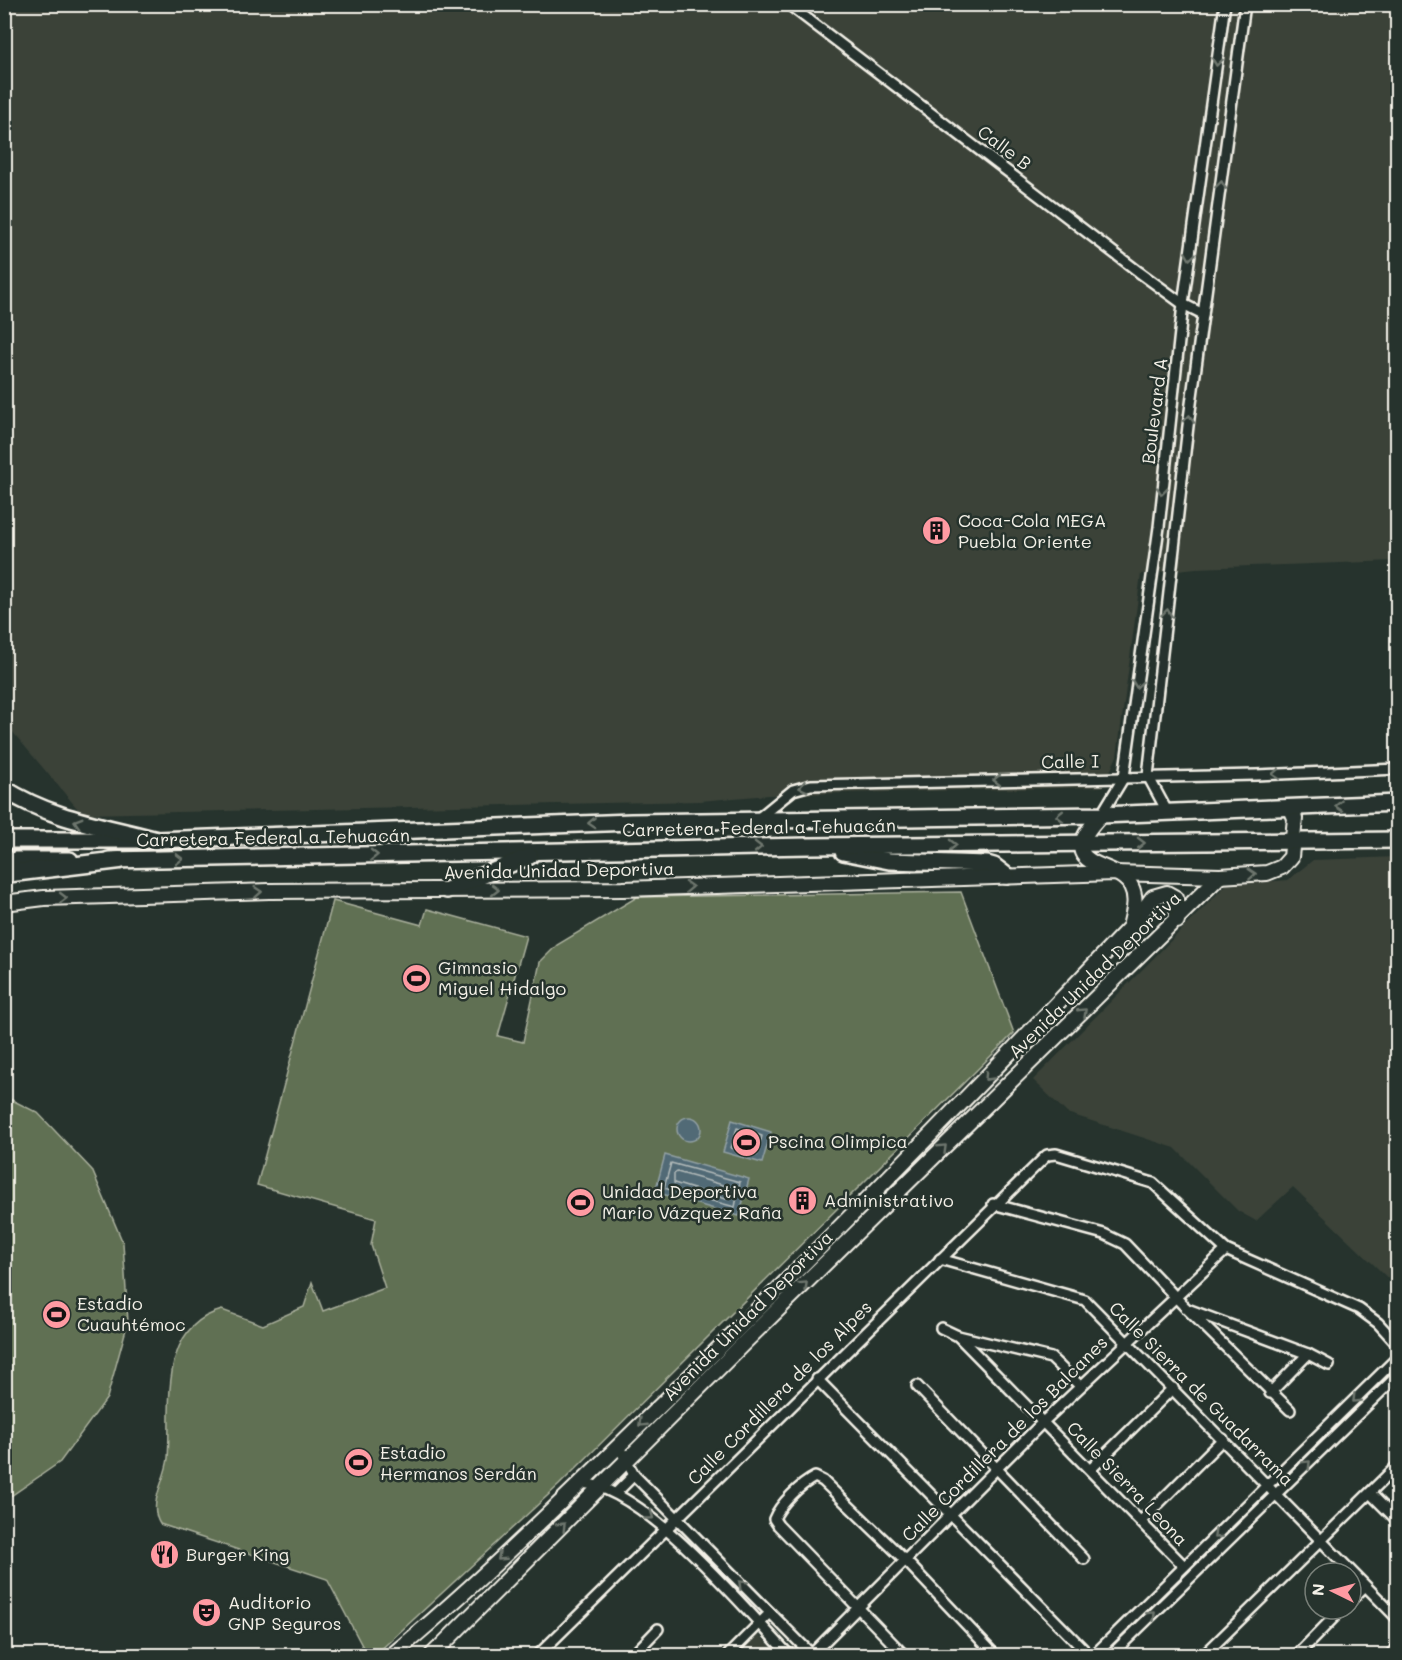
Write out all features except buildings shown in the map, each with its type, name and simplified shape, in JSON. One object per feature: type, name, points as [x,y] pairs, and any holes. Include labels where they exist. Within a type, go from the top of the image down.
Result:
[{"type":"highway","points":[[4,789],[30,804],[72,820],[155,840]]},
{"type":"highway","points":[[4,874],[120,860]]},
{"type":"main road","name":"Carretera Federal a Tehuacán","points":[[4,840],[155,840],[631,822],[1101,815],[1398,803]]},
{"type":"main road","name":"Carretera Federal a Tehuacán","points":[[4,860],[120,860],[811,846],[1398,840]]},
{"type":"main road","points":[[811,846],[889,861],[987,864],[994,866],[1007,876]]},
{"type":"main road","points":[[447,890],[539,852]]},
{"type":"street","name":"Calle B","points":[[788,4],[1183,304],[1203,314]]},
{"type":"street","name":"Boulevard A","points":[[1101,815],[1124,777],[1155,554],[1183,304],[1225,4]]},
{"type":"street","name":"Boulevard A","points":[[1148,776],[1203,314],[1245,4]]},
{"type":"street","points":[[1388,4],[1398,6]]},
{"type":"street","points":[[1155,554],[1174,557]]},
{"type":"street","name":"Calle I","points":[[755,821],[793,790],[811,784],[1398,769]]},
{"type":"street","points":[[1148,776],[1168,813]]},
{"type":"street","name":"Avenida Unidad Deportiva","points":[[4,903],[44,898],[269,891],[623,889],[1114,873],[1220,876],[1267,873],[1282,867],[1291,856],[1295,818],[1291,809]]},
{"type":"street","points":[[1083,843],[1088,829],[1101,815]]},
{"type":"street","name":"Avenida Unidad Deportiva","points":[[391,1656],[429,1624],[580,1484],[842,1226],[1130,927],[1135,905],[1131,885],[1114,873],[1089,862],[1084,855],[1083,843]]},
{"type":"street","name":"Avenida Unidad Deportiva","points":[[430,1656],[909,1181],[1177,921],[1220,876]]},
{"type":"street","points":[[1130,927],[1150,900],[1164,893],[1176,898],[1177,921]]},
{"type":"street","name":"Calle Cordillera de los Alpes","points":[[543,1653],[993,1204],[1047,1155],[1056,1154],[1153,1183],[1226,1250]]},
{"type":"street","points":[[899,1169],[909,1181]]},
{"type":"street","points":[[872,1195],[883,1208]]},
{"type":"street","points":[[993,1204],[1104,1234],[1125,1244],[1270,1393],[1290,1410]]},
{"type":"street","points":[[842,1226],[853,1238]]},
{"type":"street","points":[[1226,1250],[1359,1309],[1378,1323],[1398,1345]]},
{"type":"street","name":"Calle Cordillera de los Balcanes","points":[[812,1655],[1043,1422],[1226,1250]]},
{"type":"street","name":"Calle Sierra de Guadarrama","points":[[940,1259],[1074,1295],[1085,1300],[1398,1619]]},
{"type":"street","points":[[1185,1307],[1308,1354],[1329,1365]]},
{"type":"street","name":"Calle Sierra Leona","points":[[941,1328],[958,1336],[1184,1566]]},
{"type":"street","points":[[958,1336],[1051,1358],[1080,1386]]},
{"type":"street","points":[[1270,1393],[1308,1354]]},
{"type":"street","points":[[817,1379],[1091,1656],[1398,1357]]},
{"type":"street","points":[[1110,1656],[1398,1375]]},
{"type":"street","points":[[917,1386],[1084,1559]]},
{"type":"street","points":[[1091,1469],[1173,1388]]},
{"type":"street","points":[[1141,1521],[1222,1439]]},
{"type":"street","points":[[621,1444],[634,1475],[812,1655]]},
{"type":"street","points":[[1203,1656],[1398,1465]]},
{"type":"street","points":[[616,1493],[634,1475]]},
{"type":"street","points":[[905,1656],[774,1519],[777,1512],[807,1480],[815,1477],[906,1562],[996,1656]]},
{"type":"street","points":[[580,1484],[600,1487],[616,1493],[667,1528],[790,1656]]},
{"type":"street","points":[[1370,1493],[1398,1521]]},
{"type":"street","points":[[727,1656],[770,1613]]},
{"type":"street","points":[[1296,1656],[1330,1621]]},
{"type":"street","points":[[632,1656],[658,1629]]},
{"type":"street","points":[[1389,1656],[1398,1647]]},
{"type":"shaded area","points":[[4,5],[1397,5],[1397,561],[1196,568],[1141,574],[1117,756],[1103,787],[768,795],[700,801],[82,814],[5,723]]},
{"type":"shaded area","points":[[1398,857],[1397,1287],[1293,1187],[1256,1221],[1238,1211],[1175,1148],[1067,1113],[1033,1080],[1226,885],[1288,880],[1313,860]]},
{"type":"shaded area","points":[[758,1634],[780,1655],[737,1655]]},
{"type":"green space","name":"Unidad Deportiva Mario Vázquez Raña","points":[[961,892],[1014,1033],[559,1485],[375,1655],[367,1655],[327,1579],[160,1524],[155,1508],[168,1458],[172,1371],[177,1351],[187,1333],[201,1319],[222,1310],[263,1325],[304,1307],[312,1282],[323,1311],[385,1288],[371,1245],[376,1219],[257,1185],[333,901],[422,925],[427,909],[526,936],[498,1036],[523,1042],[540,962],[557,945],[637,897]]},
{"type":"green space","name":"Estadio Cuauhtémoc","points":[[4,1096],[38,1113],[92,1170],[123,1243],[128,1322],[107,1398],[60,1462],[5,1500]]},
{"type":"water","points":[[689,1117],[697,1121],[701,1129],[697,1137],[689,1141],[681,1137],[677,1129],[681,1121]]},
{"type":"water","name":"Pscina Olimpica","points":[[732,1120],[771,1132],[762,1163],[723,1152]]},
{"type":"water","points":[[665,1155],[749,1179],[739,1216],[655,1192]]},
{"type":"place","name":"Coca-Cola MEGA Puebla Oriente","points":[[937,531]]},
{"type":"place","name":"Gimnasio Miguel Hidalgo","points":[[417,978]]},
{"type":"place","name":"Pscina Olimpica","points":[[747,1142]]},
{"type":"place","name":"Administrativo","points":[[803,1201]]},
{"type":"place","name":"Unidad Deportiva Mario Vázquez Raña","points":[[581,1202]]},
{"type":"place","name":"Estadio Cuauhtémoc","points":[[56,1314]]},
{"type":"place","name":"Estadio Hermanos Serdán","points":[[359,1463]]},
{"type":"place","name":"Burger King","points":[[165,1555]]},
{"type":"place","name":"Auditorio GNP Seguros","points":[[207,1613]]}]
